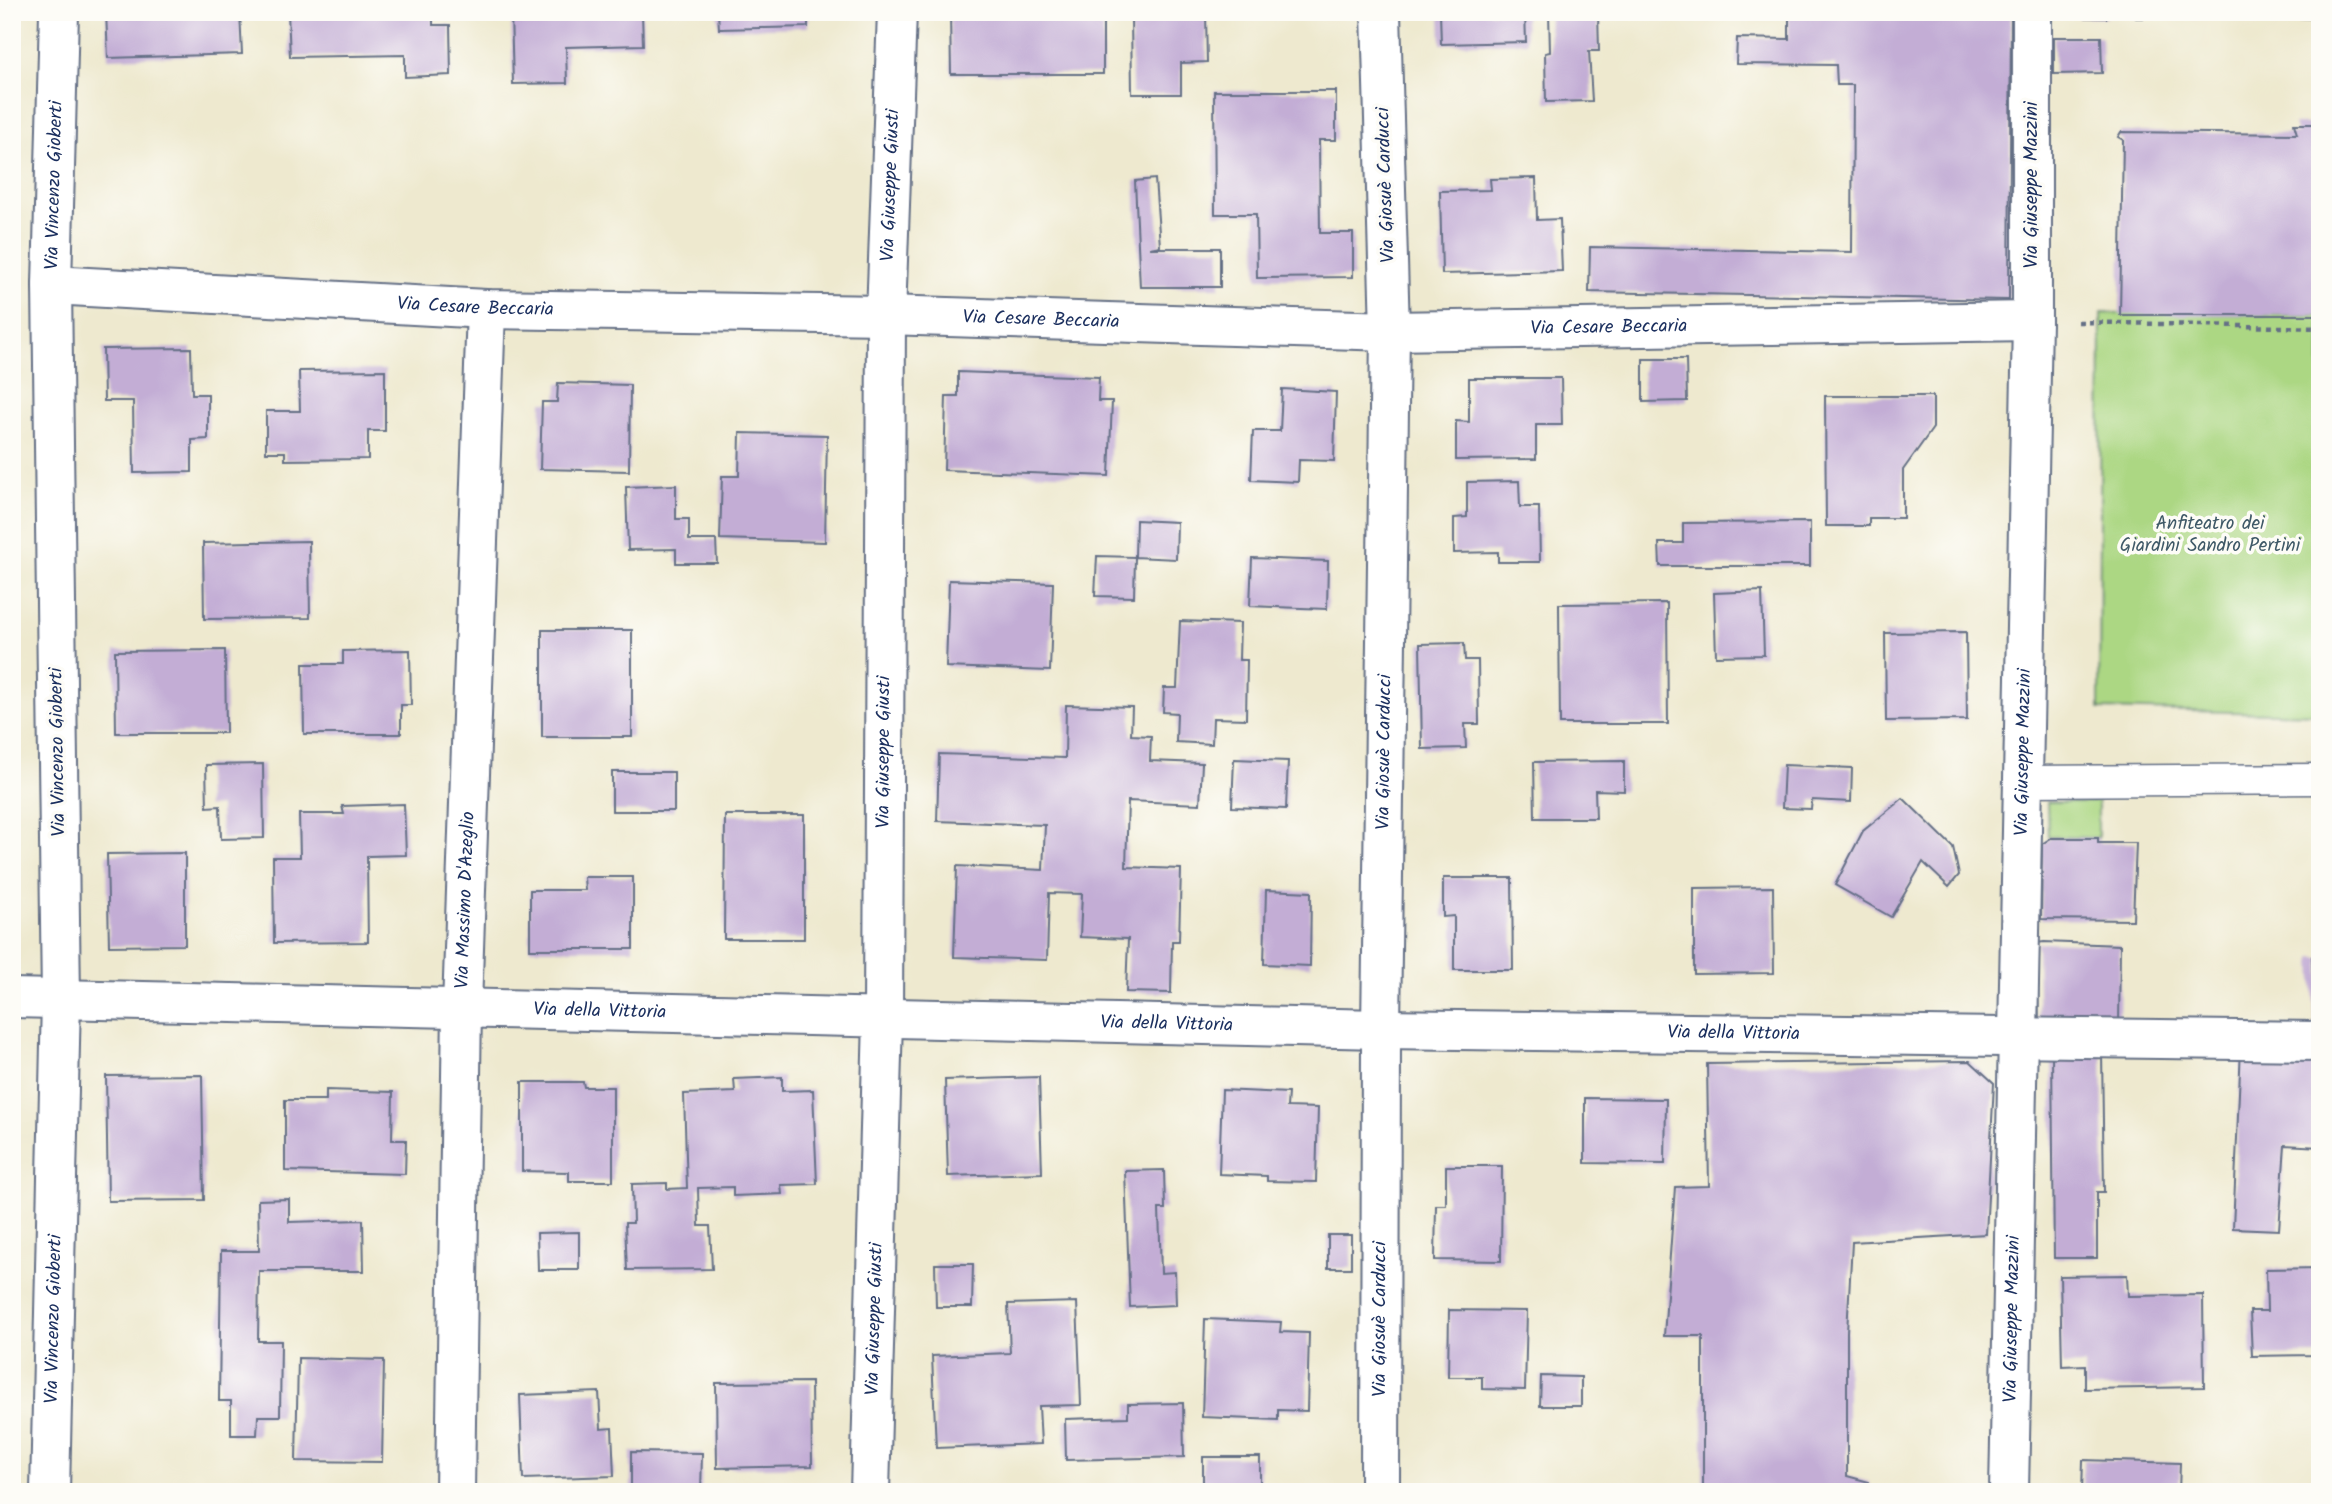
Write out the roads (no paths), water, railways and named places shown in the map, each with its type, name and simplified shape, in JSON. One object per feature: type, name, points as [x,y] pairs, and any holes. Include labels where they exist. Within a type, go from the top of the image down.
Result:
[{"type":"street","name":"Via Vincenzo Gioberti","points":[[50,1492],[61,999],[52,285],[59,12]]},
{"type":"street","name":"Via Giuseppe Giusti","points":[[870,1492],[883,1019],[886,316],[897,12]]},
{"type":"street","name":"Via Giosuè Carducci","points":[[1380,1492],[1381,1029],[1390,331],[1381,12]]},
{"type":"street","name":"Via Giuseppe Mazzini","points":[[2009,1492],[2032,321],[2032,12]]},
{"type":"street","name":"Via Cesare Beccaria","points":[[52,285],[486,309],[886,316],[1390,331],[2032,321]]},
{"type":"street","name":"Via Massimo D'Azeglio","points":[[455,1492],[462,1007],[486,309]]},
{"type":"street","name":"Via della Vittoria","points":[[12,998],[1381,1029],[2320,1041]]},
{"type":"lane","points":[[2023,781],[2320,779]]},
{"type":"park label","name":"Anfiteatro dei Giardini Sandro Pertini","points":[[2210,535]]}]
